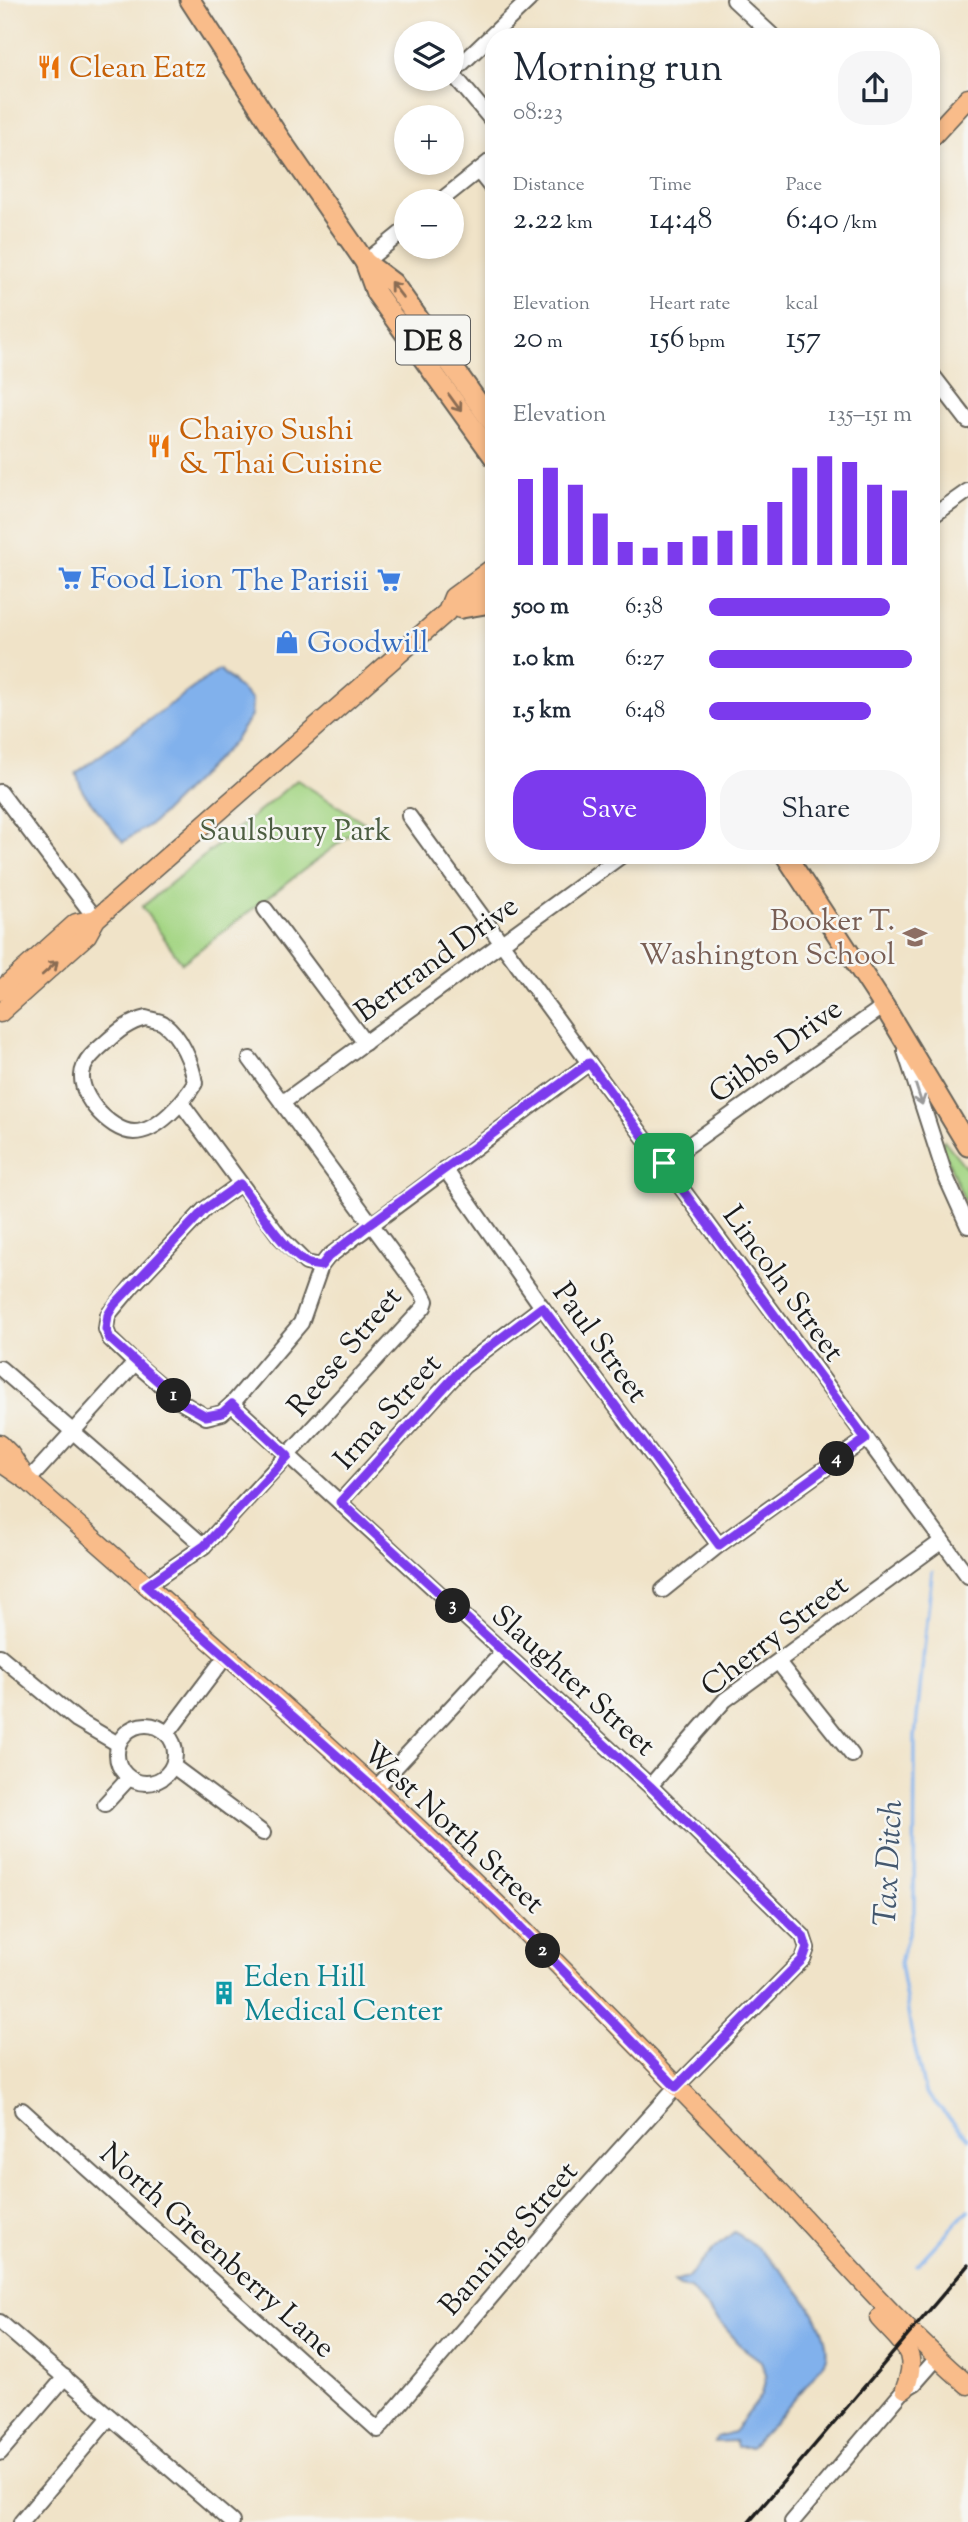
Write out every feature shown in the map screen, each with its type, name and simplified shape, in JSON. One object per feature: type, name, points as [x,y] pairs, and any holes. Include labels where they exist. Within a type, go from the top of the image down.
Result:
[{"type":"highway","name":"DE 8","points":[[190,0],[271,126],[365,262],[376,293],[485,444]]},
{"type":"highway","name":"DE 8","points":[[365,262],[393,283],[485,412]]},
{"type":"highway","points":[[454,610],[485,604]]},
{"type":"highway","points":[[791,864],[884,1006],[968,1146]]},
{"type":"main road","points":[[940,128],[968,98]]},
{"type":"main road","points":[[454,610],[453,597],[485,573]]},
{"type":"main road","points":[[0,1013],[87,935],[96,919],[329,712],[454,610],[485,591]]},
{"type":"main road","points":[[0,991],[76,923],[96,919]]},
{"type":"main road","name":"West North Street","points":[[0,1444],[28,1481]]},
{"type":"main road","name":"West North Street","points":[[0,1462],[28,1481],[226,1656],[375,1789],[504,1910],[758,2170],[910,2333],[968,2385]]},
{"type":"main road","points":[[828,2247],[862,2295],[909,2352],[912,2370],[905,2389]]},
{"type":"street","points":[[499,28],[529,0]]},
{"type":"street","points":[[734,0],[764,28]]},
{"type":"street","points":[[485,42],[452,73],[485,112]]},
{"type":"street","points":[[455,189],[485,165]]},
{"type":"street","points":[[478,171],[485,180]]},
{"type":"street","points":[[365,262],[394,239]]},
{"type":"street","points":[[940,385],[968,421]]},
{"type":"street","points":[[940,511],[968,491]]},
{"type":"street","points":[[0,792],[96,919]]},
{"type":"street","name":"Lincoln Street","points":[[410,816],[501,944],[968,1576]]},
{"type":"street","name":"Bertrand Drive","points":[[282,1103],[608,864]]},
{"type":"street","points":[[265,909],[365,1043]]},
{"type":"street","name":"Gibbs Drive","points":[[664,1163],[884,1006]]},
{"type":"street","points":[[146,1018],[162,1022],[192,1064],[195,1083],[182,1104],[155,1124],[131,1132],[110,1122],[95,1110],[81,1081],[83,1068],[93,1054],[133,1021],[146,1018]]},
{"type":"street","points":[[898,1030],[945,1175],[968,1226]]},
{"type":"street","name":"Reese Street","points":[[146,1586],[204,1546],[424,1307],[426,1301],[250,1059]]},
{"type":"street","points":[[240,1184],[205,1209],[108,1315],[106,1329],[110,1339],[181,1402],[206,1416],[222,1413],[232,1404],[301,1323],[321,1266],[328,1257],[589,1063]]},
{"type":"street","points":[[182,1104],[280,1237],[306,1263],[321,1266]]},
{"type":"street","name":"Paul Street","points":[[445,1168],[542,1307],[719,1545]]},
{"type":"street","name":"Irma Street","points":[[340,1502],[464,1366],[542,1307]]},
{"type":"street","points":[[28,1481],[135,1363]]},
{"type":"street","points":[[0,1368],[204,1546]]},
{"type":"street","name":"Slaughter Street","points":[[232,1404],[650,1786],[803,1936],[807,1948]]},
{"type":"street","points":[[663,1590],[719,1545],[866,1439]]},
{"type":"street","name":"Cherry Street","points":[[650,1786],[725,1700],[942,1541]]},
{"type":"street","points":[[375,1789],[503,1652]]},
{"type":"street","points":[[0,1656],[77,1720],[118,1744]]},
{"type":"street","points":[[167,1734],[226,1656]]},
{"type":"street","points":[[778,1662],[852,1755]]},
{"type":"street","points":[[139,1726],[154,1726],[167,1734],[175,1752],[173,1766],[164,1777],[150,1783],[136,1782],[129,1777],[118,1763],[118,1744],[126,1732],[139,1726]]},
{"type":"street","points":[[173,1766],[263,1833]]},
{"type":"street","points":[[104,1804],[129,1777]]},
{"type":"street","name":"Banning Street","points":[[380,2427],[551,2226],[676,2087],[803,1959],[807,1948]]},
{"type":"street","name":"North Greenberry Lane","points":[[22,2110],[380,2427]]},
{"type":"street","points":[[0,2322],[232,2522]]},
{"type":"street","points":[[795,2521],[905,2389],[915,2383],[937,2358]]},
{"type":"street","points":[[0,2453],[65,2377]]},
{"type":"street","points":[[21,2522],[110,2417]]},
{"type":"green space","name":"Saulsbury Park","points":[[297,780],[365,823],[182,963],[142,907]]},
{"type":"green space","points":[[944,1140],[968,1170],[968,1209],[941,1144]]},
{"type":"water","points":[[219,669],[252,700],[251,716],[232,744],[154,822],[123,842],[83,792],[76,773]]},
{"type":"water","points":[[734,2232],[763,2253],[795,2286],[819,2323],[825,2341],[826,2357],[823,2364],[751,2447],[737,2447],[735,2441],[715,2442],[717,2437],[734,2432],[762,2395],[766,2375],[761,2361],[742,2347],[690,2288],[674,2282],[687,2278]]},
{"type":"waterway","name":"Tax Ditch","points":[[932,1572],[915,1737],[914,1912],[900,1963],[925,2092],[968,2138]]},
{"type":"waterway","name":"Tax Ditch","points":[[917,2265],[968,2210]]},
{"type":"railway","points":[[749,2522],[968,2265]]},
{"type":"place","name":"Clean Eatz","points":[[49,67]]},
{"type":"place","name":"Chaiyo Sushi & Thai Cuisine","points":[[159,446]]},
{"type":"place","name":"Food Lion","points":[[70,578]]},
{"type":"place","name":"The Parisii","points":[[389,580]]},
{"type":"place","name":"Goodwill","points":[[287,642]]},
{"type":"place","name":"Booker T. Washington School","points":[[915,937]]},
{"type":"place","name":"Eden Hill Medical Center","points":[[224,1993]]},
{"type":"route","points":[[589,1063],[664,1163],[866,1439],[719,1545],[542,1307],[464,1366],[340,1502],[650,1786],[803,1936],[807,1948],[803,1959],[676,2087],[504,1910],[375,1789],[146,1586],[204,1546],[288,1456],[232,1404],[222,1413],[206,1416],[181,1402],[110,1339],[106,1329],[108,1315],[114,1305],[205,1209],[240,1184],[280,1237],[301,1259],[306,1263],[321,1266],[328,1257],[370,1224],[589,1063]]}]
